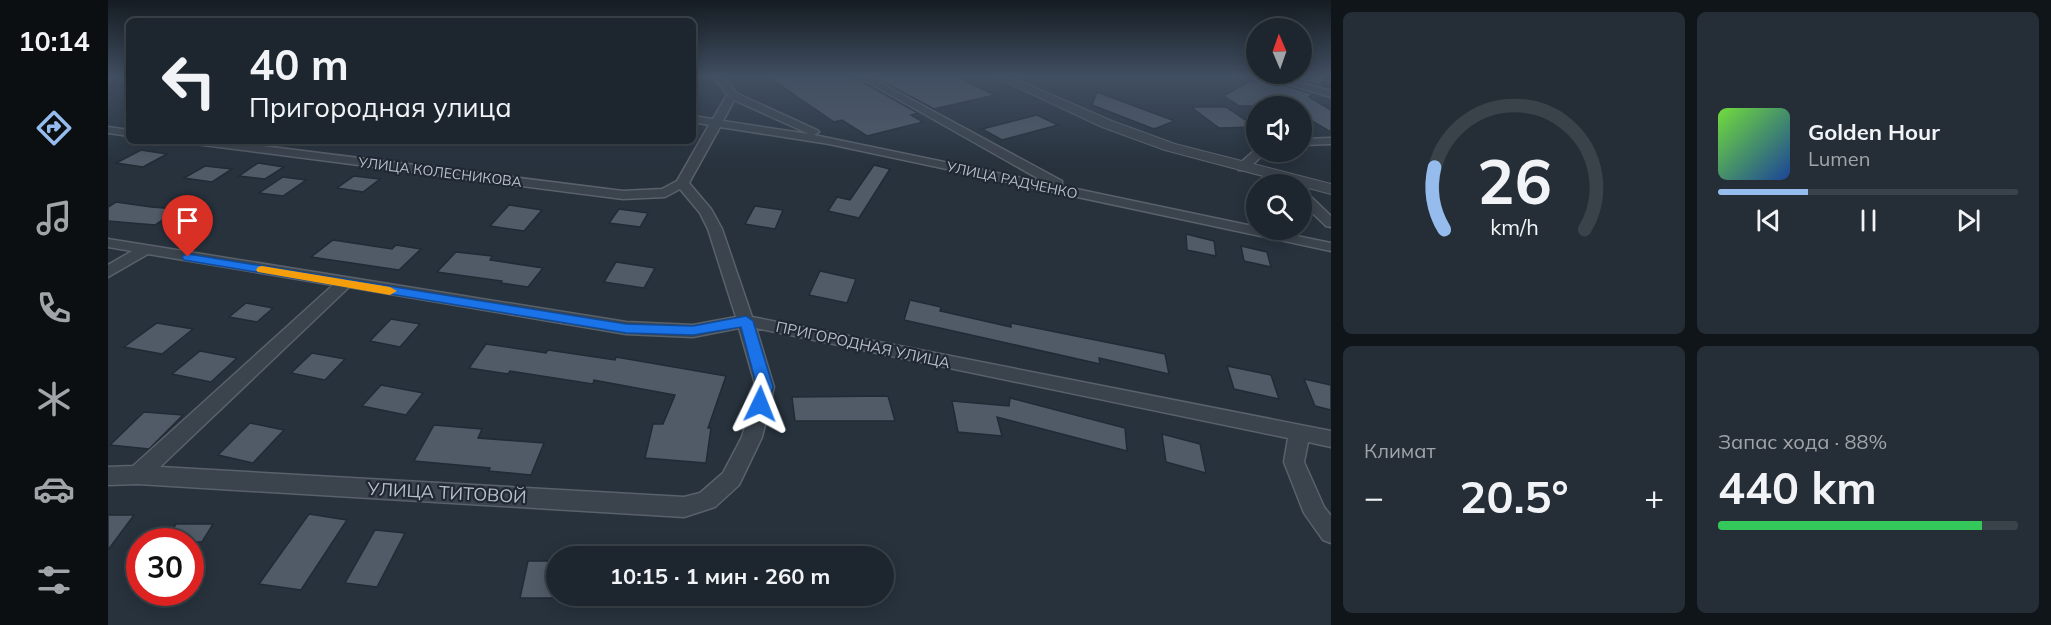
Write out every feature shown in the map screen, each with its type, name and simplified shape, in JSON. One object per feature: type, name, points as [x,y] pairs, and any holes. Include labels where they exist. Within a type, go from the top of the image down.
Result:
[{"type":"street","points":[[682,183],[726,105]]},
{"type":"street","points":[[757,105],[829,141]]},
{"type":"street","points":[[915,105],[1073,193]]},
{"type":"street","points":[[1067,105],[1134,134],[1265,174]]},
{"type":"street","name":"УЛИЦА РАДЧЕНКО","points":[[696,119],[829,141],[1330,245]]},
{"type":"street","points":[[108,130],[126,133]]},
{"type":"street","points":[[1312,142],[1331,141]]},
{"type":"street","name":"УЛИЦА КОЛЕСНИКОВА","points":[[219,144],[622,195],[665,193],[682,183]]},
{"type":"street","points":[[1243,167],[1249,162]]},
{"type":"street","name":"УЛИЦА ТИТОВОЙ","points":[[108,476],[684,507],[708,500],[731,479],[752,437],[765,387],[715,229],[706,212],[682,183]]},
{"type":"street","points":[[1312,185],[1331,189]]},
{"type":"street","points":[[1312,205],[1331,223]]},
{"type":"street","name":"ПРИГОРОДНАЯ УЛИЦА","points":[[108,243],[343,284],[626,328],[693,331],[746,321],[1331,439]]},
{"type":"street","points":[[108,272],[144,250]]},
{"type":"street","points":[[138,476],[343,284]]},
{"type":"street","points":[[1299,433],[1294,462],[1315,513],[1331,533]]},
{"type":"building","points":[[809,105],[904,105],[918,113],[911,115],[923,122],[867,136],[842,120],[834,122]]},
{"type":"building","points":[[927,105],[951,105],[934,109]]},
{"type":"building","points":[[1092,105],[1132,105],[1175,121],[1154,129]]},
{"type":"building","points":[[1312,105],[1323,105],[1331,110],[1331,132],[1312,121]]},
{"type":"building","points":[[1191,107],[1226,107],[1246,120],[1246,127],[1219,128]]},
{"type":"building","points":[[1037,115],[1058,125],[1002,140],[982,129]]},
{"type":"building","points":[[141,150],[167,154],[143,167],[116,163]]},
{"type":"building","points":[[258,163],[284,167],[265,179],[239,176]]},
{"type":"building","points":[[874,165],[890,169],[859,218],[828,211],[837,197],[850,200]]},
{"type":"building","points":[[205,166],[232,169],[212,182],[184,178]]},
{"type":"building","points":[[354,176],[380,179],[363,192],[337,188]]},
{"type":"building","points":[[283,177],[306,180],[283,196],[259,193]]},
{"type":"building","points":[[116,202],[178,209],[155,225],[108,221],[108,207]]},
{"type":"building","points":[[509,205],[542,210],[524,231],[490,226]]},
{"type":"building","points":[[755,206],[783,210],[775,229],[745,224]]},
{"type":"building","points":[[619,209],[648,213],[640,227],[609,223]]},
{"type":"building","points":[[1186,234],[1214,241],[1216,256],[1187,250]]},
{"type":"building","points":[[333,240],[392,249],[396,245],[421,249],[399,270],[311,257]]},
{"type":"building","points":[[1241,246],[1267,252],[1271,267],[1244,261]]},
{"type":"building","points":[[456,252],[492,256],[490,260],[543,268],[528,287],[437,272]]},
{"type":"building","points":[[616,262],[655,268],[644,288],[604,282]]},
{"type":"building","points":[[820,271],[856,279],[847,303],[809,295]]},
{"type":"building","points":[[910,300],[941,307],[940,311],[1011,327],[1011,323],[1165,354],[1169,374],[1099,358],[1100,364],[904,320]]},
{"type":"building","points":[[246,303],[273,308],[257,322],[229,317]]},
{"type":"building","points":[[391,319],[420,324],[400,347],[370,341]]},
{"type":"building","points":[[157,323],[193,329],[162,354],[124,347]]},
{"type":"building","points":[[486,344],[615,360],[616,357],[726,376],[708,428],[711,428],[706,463],[645,458],[653,424],[663,424],[675,395],[594,380],[593,384],[510,371],[508,374],[469,368]]},
{"type":"building","points":[[200,351],[237,358],[211,382],[172,374]]},
{"type":"building","points":[[312,353],[345,359],[325,380],[291,373]]},
{"type":"building","points":[[1227,366],[1271,375],[1279,399],[1234,389]]},
{"type":"building","points":[[1304,379],[1331,385],[1331,410],[1315,406]]},
{"type":"building","points":[[381,385],[423,393],[406,415],[362,406]]},
{"type":"building","points":[[888,396],[895,421],[795,421],[792,397]]},
{"type":"building","points":[[1010,398],[1125,428],[1127,451],[997,417],[1002,436],[958,432],[952,401],[1009,406]]},
{"type":"building","points":[[144,412],[183,415],[149,449],[110,445]]},
{"type":"building","points":[[250,423],[284,430],[253,463],[218,455]]},
{"type":"building","points":[[434,425],[482,429],[478,438],[544,443],[531,475],[489,471],[490,468],[414,461]]},
{"type":"building","points":[[1162,434],[1200,444],[1206,473],[1166,462]]},
{"type":"building","points":[[309,514],[347,520],[301,590],[259,584]]},
{"type":"building","points":[[108,515],[134,515],[108,550]]},
{"type":"building","points":[[176,524],[213,524],[204,539],[204,528],[174,528]]},
{"type":"building","points":[[375,530],[405,533],[377,587],[345,583]]},
{"type":"building","points":[[528,561],[546,561],[546,598],[520,598]]},
{"type":"slow traffic","points":[[262,270],[390,291]]},
{"type":"route","points":[[188,257],[343,284],[626,328],[693,331],[746,321],[765,387],[760,404]]}]
